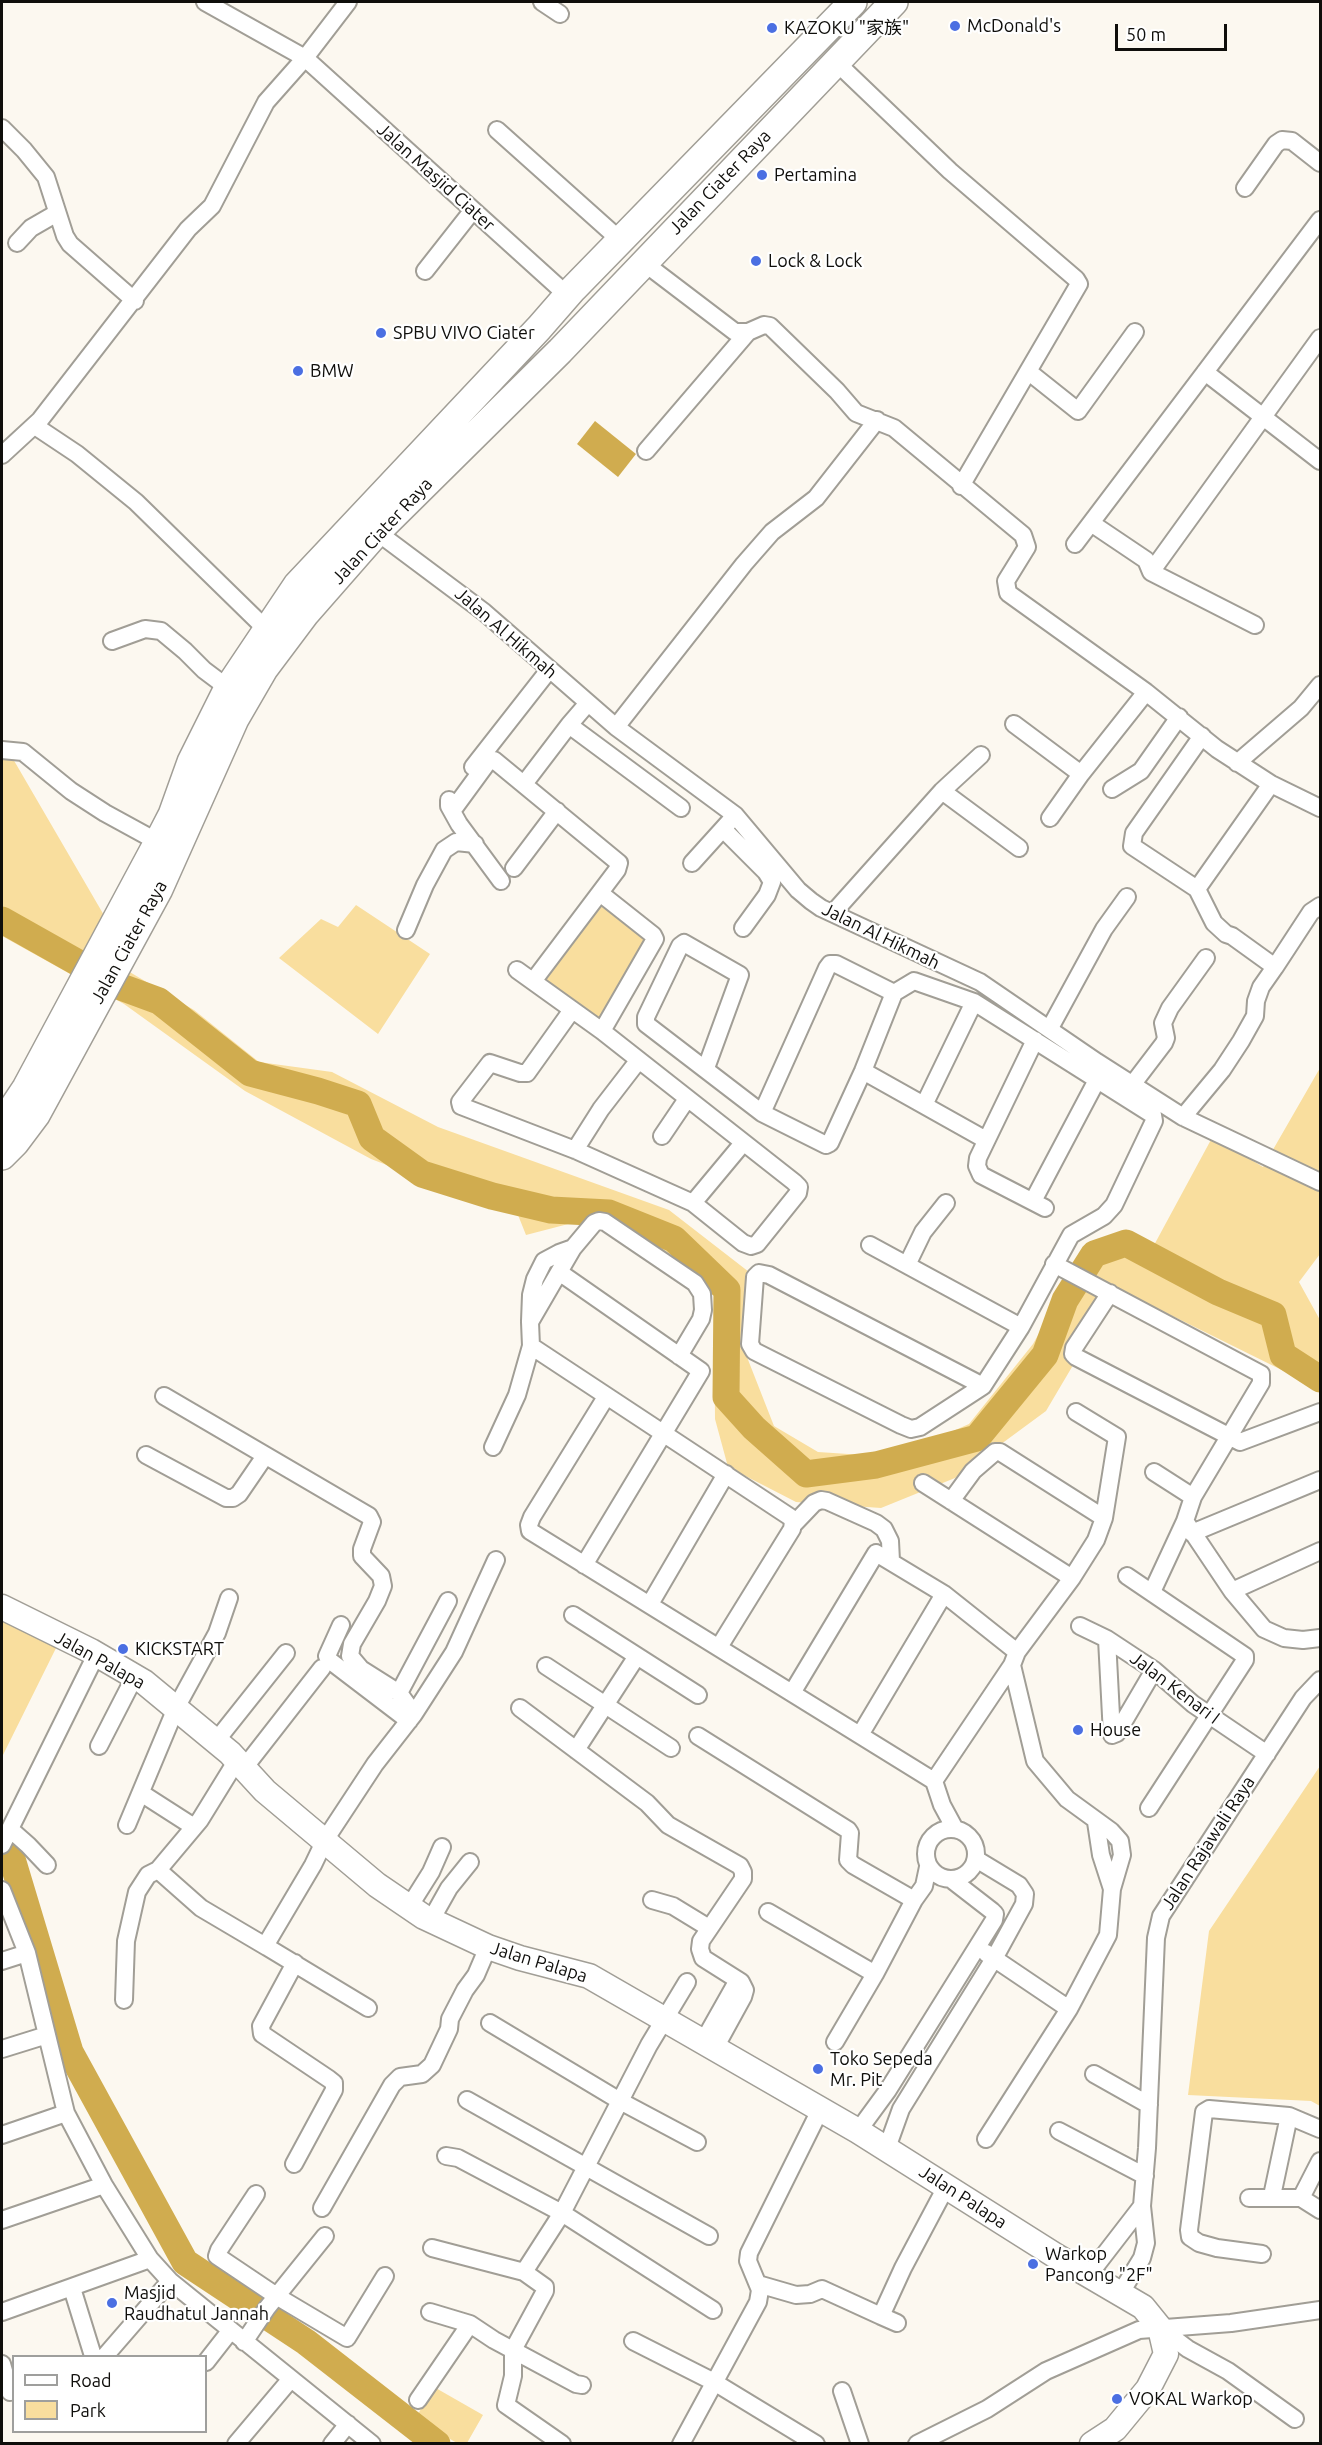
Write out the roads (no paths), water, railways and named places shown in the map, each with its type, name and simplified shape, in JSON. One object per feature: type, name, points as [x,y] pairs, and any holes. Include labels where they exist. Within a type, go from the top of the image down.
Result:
[{"type":"main road","name":"Jalan Ciater Raya","points":[[112,952],[171,815],[191,762],[228,688],[297,585],[620,240],[853,2]]},
{"type":"main road","name":"Jalan Ciater Raya","points":[[2,1124],[87,997],[112,952],[173,861],[235,719],[264,669],[306,613],[377,532],[560,351],[894,2]]},
{"type":"main road","points":[[749,107],[771,129]]},
{"type":"main road","points":[[539,328],[560,351]]},
{"type":"main road","name":"Jalan Ciater Raya","points":[[2,1156],[36,1115],[87,997]]},
{"type":"street","name":"Jalan Masjid Ciater","points":[[205,2],[305,58],[567,296]]},
{"type":"street","points":[[2,456],[34,426],[135,301],[188,229],[212,206],[266,102],[305,58],[348,2]]},
{"type":"street","points":[[542,2],[560,14]]},
{"type":"street","points":[[836,62],[950,171],[1079,284],[961,486]]},
{"type":"street","points":[[2,128],[46,177],[70,244],[135,301]]},
{"type":"street","points":[[497,130],[620,240]]},
{"type":"street","points":[[1245,188],[1276,144],[1282,140],[1292,141],[1320,163]]},
{"type":"street","points":[[425,271],[473,210]]},
{"type":"street","points":[[17,243],[31,228],[57,213]]},
{"type":"street","points":[[1075,544],[1320,220]]},
{"type":"street","points":[[643,262],[735,332],[748,332],[764,325],[770,326],[837,391],[856,413],[894,428],[1026,539],[1027,547],[1006,581],[1008,593],[1146,692],[1237,763],[1271,784],[1320,808]]},
{"type":"street","points":[[646,451],[748,332]]},
{"type":"street","points":[[1029,372],[1078,411],[1135,332]]},
{"type":"street","points":[[1151,572],[1320,338]]},
{"type":"street","points":[[1205,372],[1320,460]]},
{"type":"street","points":[[616,727],[744,564],[772,532],[816,498],[877,420]]},
{"type":"street","points":[[34,426],[77,453],[136,502],[267,630]]},
{"type":"street","points":[[1091,523],[1146,560],[1151,572],[1255,625]]},
{"type":"street","name":"Jalan Al Hikmah","points":[[377,532],[484,612],[616,727],[735,815],[798,890],[821,908],[980,982],[1183,1117],[1320,1182]]},
{"type":"street","points":[[112,641],[145,629],[160,631],[228,688]]},
{"type":"street","points":[[501,881],[448,806],[450,798],[549,670]]},
{"type":"street","points":[[1237,763],[1301,708],[1320,685]]},
{"type":"street","points":[[1050,818],[1081,774],[1146,692]]},
{"type":"street","points":[[524,784],[588,703]]},
{"type":"street","points":[[1112,789],[1141,771],[1179,717]]},
{"type":"street","points":[[1014,724],[1081,774]]},
{"type":"street","points":[[569,725],[681,808]]},
{"type":"street","points":[[1202,736],[1134,833],[1132,842],[1136,848],[1197,889],[1214,923],[1226,934],[1275,967]]},
{"type":"street","points":[[2,750],[23,752],[71,791],[158,842]]},
{"type":"street","points":[[833,913],[942,791],[981,755]]},
{"type":"street","points":[[455,807],[490,760],[497,761],[619,863],[617,870],[534,980]]},
{"type":"street","points":[[1197,889],[1271,784]]},
{"type":"street","points":[[942,791],[1019,848]]},
{"type":"street","points":[[514,868],[557,811]]},
{"type":"street","points":[[692,863],[735,815]]},
{"type":"street","points":[[723,829],[766,872],[772,882],[767,895],[743,928]]},
{"type":"street","points":[[406,930],[425,885],[444,850],[456,842],[475,844]]},
{"type":"street","points":[[600,892],[655,939],[602,1031]]},
{"type":"street","points":[[1050,1028],[1104,929],[1127,897]]},
{"type":"street","points":[[1183,1117],[1216,1077],[1241,1041],[1256,1016],[1256,1001],[1261,987],[1311,912],[1320,906]]},
{"type":"street","points":[[706,1068],[740,975],[684,943],[680,946],[645,1020],[646,1024],[762,1113],[826,1145],[829,1145],[863,1071],[894,993],[914,981],[974,1002],[1153,1115],[1154,1121],[1114,1205],[1104,1216],[1071,1235],[1060,1267],[983,1386],[920,1427],[911,1429],[901,1425],[754,1351],[750,1344],[755,1277],[759,1273],[769,1275],[983,1386]]},
{"type":"street","points":[[1132,1085],[1164,1043],[1166,1038],[1163,1023],[1170,1008],[1206,958]]},
{"type":"street","points":[[762,1113],[830,964],[836,964],[894,993]]},
{"type":"street","points":[[517,970],[602,1031],[799,1187],[798,1193],[757,1244],[751,1246],[743,1243],[693,1203],[575,1150],[464,1109],[460,1104],[490,1063],[520,1073],[528,1071],[572,1010]]},
{"type":"street","points":[[924,1105],[974,1002]]},
{"type":"street","points":[[1035,1040],[978,1158],[977,1166],[981,1175],[1039,1204],[1097,1080]]},
{"type":"street","points":[[575,1150],[601,1109],[638,1061]]},
{"type":"street","points":[[863,1071],[986,1140]]},
{"type":"street","points":[[662,1136],[687,1099]]},
{"type":"street","points":[[693,1203],[743,1143]]},
{"type":"street","points":[[907,1265],[923,1232],[946,1203]]},
{"type":"street","points":[[530,1322],[573,1248],[594,1223],[604,1222],[695,1283],[702,1294],[701,1319],[679,1356]]},
{"type":"street","points":[[870,1245],[1021,1327]]},
{"type":"street","points":[[493,1447],[517,1395],[531,1346],[531,1295],[535,1279],[544,1261],[573,1248]]},
{"type":"street","points":[[1060,1267],[1261,1374],[1261,1383],[1193,1497],[1189,1527],[1152,1592]]},
{"type":"street","points":[[559,1272],[701,1371],[584,1565]]},
{"type":"street","points":[[1106,1291],[1074,1348],[1073,1354],[1243,1442],[1320,1412]]},
{"type":"street","points":[[531,1346],[790,1516],[793,1525]]},
{"type":"street","points":[[164,1396],[369,1516],[372,1522],[362,1549],[362,1556],[381,1576],[383,1586],[349,1650],[352,1660],[361,1669],[399,1693],[412,1718]]},
{"type":"street","points":[[606,1397],[528,1525],[530,1531],[934,1781],[948,1830]]},
{"type":"street","points":[[934,1781],[1096,1540],[1104,1518],[1117,1437],[1076,1412]]},
{"type":"street","points":[[951,1502],[973,1471],[995,1452],[1000,1452],[1104,1518]]},
{"type":"street","points":[[147,1455],[226,1498],[233,1498],[239,1494],[265,1456]]},
{"type":"street","points":[[1154,1472],[1193,1497]]},
{"type":"street","points":[[650,1604],[726,1474]]},
{"type":"street","points":[[1189,1527],[1320,1480]]},
{"type":"street","points":[[923,1483],[1072,1578]]},
{"type":"street","points":[[718,1647],[793,1525],[814,1503],[821,1500],[827,1501],[884,1529],[890,1541],[891,1561]]},
{"type":"street","points":[[1189,1527],[1232,1591],[1264,1629],[1274,1635],[1303,1640],[1320,1638]]},
{"type":"street","points":[[1232,1591],[1320,1551]]},
{"type":"street","points":[[792,1693],[873,1557],[876,1553],[881,1554],[944,1594],[1015,1658],[1035,1761],[1066,1799],[1112,1831],[1120,1841],[1122,1855],[1112,1889],[1108,1935],[1069,2009],[986,2139]]},
{"type":"street","points":[[267,1947],[269,1936],[313,1865],[325,1840],[375,1764],[412,1718],[454,1652],[496,1560]]},
{"type":"street","points":[[1127,1576],[1245,1656],[1245,1660],[1149,1808]]},
{"type":"street","points":[[860,1735],[944,1594]]},
{"type":"street","points":[[127,1825],[176,1708],[217,1633],[229,1598]]},
{"type":"street","points":[[399,1693],[448,1601]]},
{"type":"street","name":"Jalan Palapa","points":[[2,1607],[91,1651],[135,1676],[216,1741],[265,1791],[377,1885],[409,1907],[488,1947],[543,1965],[589,1976],[887,2148],[1088,2276],[1143,2307],[1160,2328]]},
{"type":"street","points":[[573,1615],[698,1695]]},
{"type":"street","points":[[341,1625],[327,1656],[329,1660],[412,1718]]},
{"type":"street","name":"Jalan Kenari I","points":[[1080,1626],[1107,1639],[1154,1670],[1193,1704],[1267,1754]]},
{"type":"street","points":[[1107,1639],[1112,1735],[1117,1732],[1154,1670]]},
{"type":"street","points":[[216,1741],[286,1653]]},
{"type":"street","points":[[576,1750],[637,1656]]},
{"type":"street","points":[[47,1865],[28,1845],[6,1837],[91,1665]]},
{"type":"street","points":[[546,1666],[671,1748]]},
{"type":"street","points":[[123,2000],[126,1941],[137,1892],[148,1875],[158,1870],[194,1827],[241,1764],[322,1668]]},
{"type":"street","points":[[99,1746],[135,1676]]},
{"type":"street","name":"Jalan Rajawali Raya","points":[[1120,2294],[1145,2251],[1142,2206],[1156,1938],[1161,1916],[1303,1698],[1320,1680]]},
{"type":"street","points":[[520,1708],[647,1803],[668,1825],[740,1866],[743,1879],[701,1941],[700,1949],[703,1958],[738,1980],[709,2045]]},
{"type":"street","points":[[698,1736],[848,1830],[850,1833],[848,1860],[914,1900]]},
{"type":"street","points":[[141,1793],[194,1827]]},
{"type":"street","points":[[835,2043],[924,1886],[940,1875],[959,1878],[970,1871],[976,1859],[972,1840],[968,1835],[948,1830],[932,1838],[926,1849],[940,1875],[995,1914],[994,1920],[858,2131]]},
{"type":"street","points":[[409,1907],[431,1872],[442,1847]]},
{"type":"street","points":[[887,2148],[898,2115],[995,1957],[1024,1904],[1025,1894],[1019,1885],[976,1859]]},
{"type":"street","points":[[431,1920],[449,1888],[470,1862]]},
{"type":"street","points":[[158,1870],[201,1908],[368,2008]]},
{"type":"street","points":[[2,1890],[27,1953],[66,2113],[104,2185],[150,2259],[170,2281],[231,2330],[249,2335],[290,2380],[372,2444]]},
{"type":"street","points":[[652,1900],[673,1906],[709,1928]]},
{"type":"street","points":[[768,1912],[875,1974]]},
{"type":"street","points":[[322,2208],[392,2085],[400,2077],[428,2071],[449,2030],[450,2019],[465,1990],[476,1975],[488,1947]]},
{"type":"street","points":[[977,1949],[995,1957],[1069,2009]]},
{"type":"street","points":[[2,1961],[27,1953]]},
{"type":"street","points":[[294,2164],[334,2090],[334,2083],[329,2079],[262,2034],[261,2026],[295,1963]]},
{"type":"street","points":[[524,2272],[562,2213],[663,2020],[687,1982]]},
{"type":"street","points":[[490,2023],[620,2101],[697,2142]]},
{"type":"street","points":[[2,2049],[47,2036]]},
{"type":"street","points":[[1094,2074],[1149,2105]]},
{"type":"street","points":[[467,2100],[709,2236]]},
{"type":"street","points":[[878,2103],[898,2115]]},
{"type":"street","points":[[1262,2254],[1199,2243],[1190,2237],[1204,2112],[1209,2109],[1289,2115],[1320,2129]]},
{"type":"street","points":[[681,2444],[758,2302],[760,2290],[748,2261],[749,2253],[820,2110]]},
{"type":"street","points":[[2,2134],[66,2113]]},
{"type":"street","points":[[1272,2196],[1289,2115]]},
{"type":"street","points":[[1059,2131],[1145,2176]]},
{"type":"street","points":[[446,2156],[458,2158],[562,2213],[713,2310]]},
{"type":"street","points":[[1300,2198],[1320,2161]]},
{"type":"street","points":[[2,2220],[104,2185]]},
{"type":"street","points":[[881,2316],[903,2268],[946,2187]]},
{"type":"street","points":[[256,2194],[217,2256],[273,2302],[347,2338],[385,2276]]},
{"type":"street","points":[[1249,2198],[1272,2196],[1300,2198],[1320,2210]]},
{"type":"street","points":[[1088,2276],[1142,2206]]},
{"type":"street","points":[[1127,2225],[1145,2232]]},
{"type":"street","points":[[249,2335],[325,2236]]},
{"type":"street","points":[[432,2248],[524,2272],[545,2287],[545,2291],[513,2350],[513,2376],[506,2407],[562,2444]]},
{"type":"street","points":[[2,2312],[150,2259]]},
{"type":"street","points":[[106,2355],[170,2281]]},
{"type":"street","points":[[758,2284],[796,2295],[810,2294],[822,2289],[897,2323]]},
{"type":"street","points":[[72,2288],[93,2355]]},
{"type":"street","points":[[916,2444],[987,2409],[1046,2371],[1139,2330],[1231,2323],[1320,2310]]},
{"type":"street","points":[[429,2312],[470,2324],[513,2350],[576,2384],[582,2385]]},
{"type":"street","points":[[418,2400],[470,2324]]},
{"type":"street","points":[[1160,2328],[1188,2349],[1228,2371],[1296,2419]]},
{"type":"street","points":[[1092,2444],[1115,2430],[1148,2389],[1166,2354],[1160,2328]]},
{"type":"street","points":[[207,2361],[231,2330]]},
{"type":"street","points":[[633,2341],[714,2382],[816,2444]]},
{"type":"street","points":[[2,2364],[10,2392]]},
{"type":"street","points":[[236,2444],[290,2380]]},
{"type":"street","points":[[842,2391],[860,2444]]},
{"type":"street","points":[[332,2444],[348,2424]]},
{"type":"waterway","points":[[2,920],[121,987],[159,1001],[250,1073],[358,1104],[372,1138],[422,1174],[492,1196],[551,1210],[609,1213],[674,1239],[727,1290],[726,1397],[754,1428],[806,1474],[876,1465],[977,1438],[1045,1355],[1065,1300],[1094,1254],[1126,1243],[1218,1292],[1273,1315],[1283,1355],[1320,1379]]},
{"type":"waterway","points":[[2,1853],[12,1859],[70,2052],[185,2262],[306,2342],[437,2444]]},
{"type":"place","name":"McDonald's","points":[[955,26]]},
{"type":"place","name":"KAZOKU \"家族\"","points":[[772,28]]},
{"type":"place","name":"Pertamina","points":[[762,175]]},
{"type":"place","name":"Lock & Lock","points":[[756,261]]},
{"type":"place","name":"SPBU VIVO Ciater","points":[[381,333]]},
{"type":"place","name":"BMW","points":[[298,371]]},
{"type":"place","name":"KICKSTART","points":[[123,1649]]},
{"type":"place","name":"House","points":[[1078,1730]]},
{"type":"place","name":"Toko Sepeda Mr. Pit","points":[[818,2069]]},
{"type":"place","name":"Warkop Pancong \"2F\"","points":[[1033,2264]]},
{"type":"place","name":"Masjid Raudhatul Jannah","points":[[112,2303]]},
{"type":"place","name":"VOKAL Warkop","points":[[1117,2399]]}]
